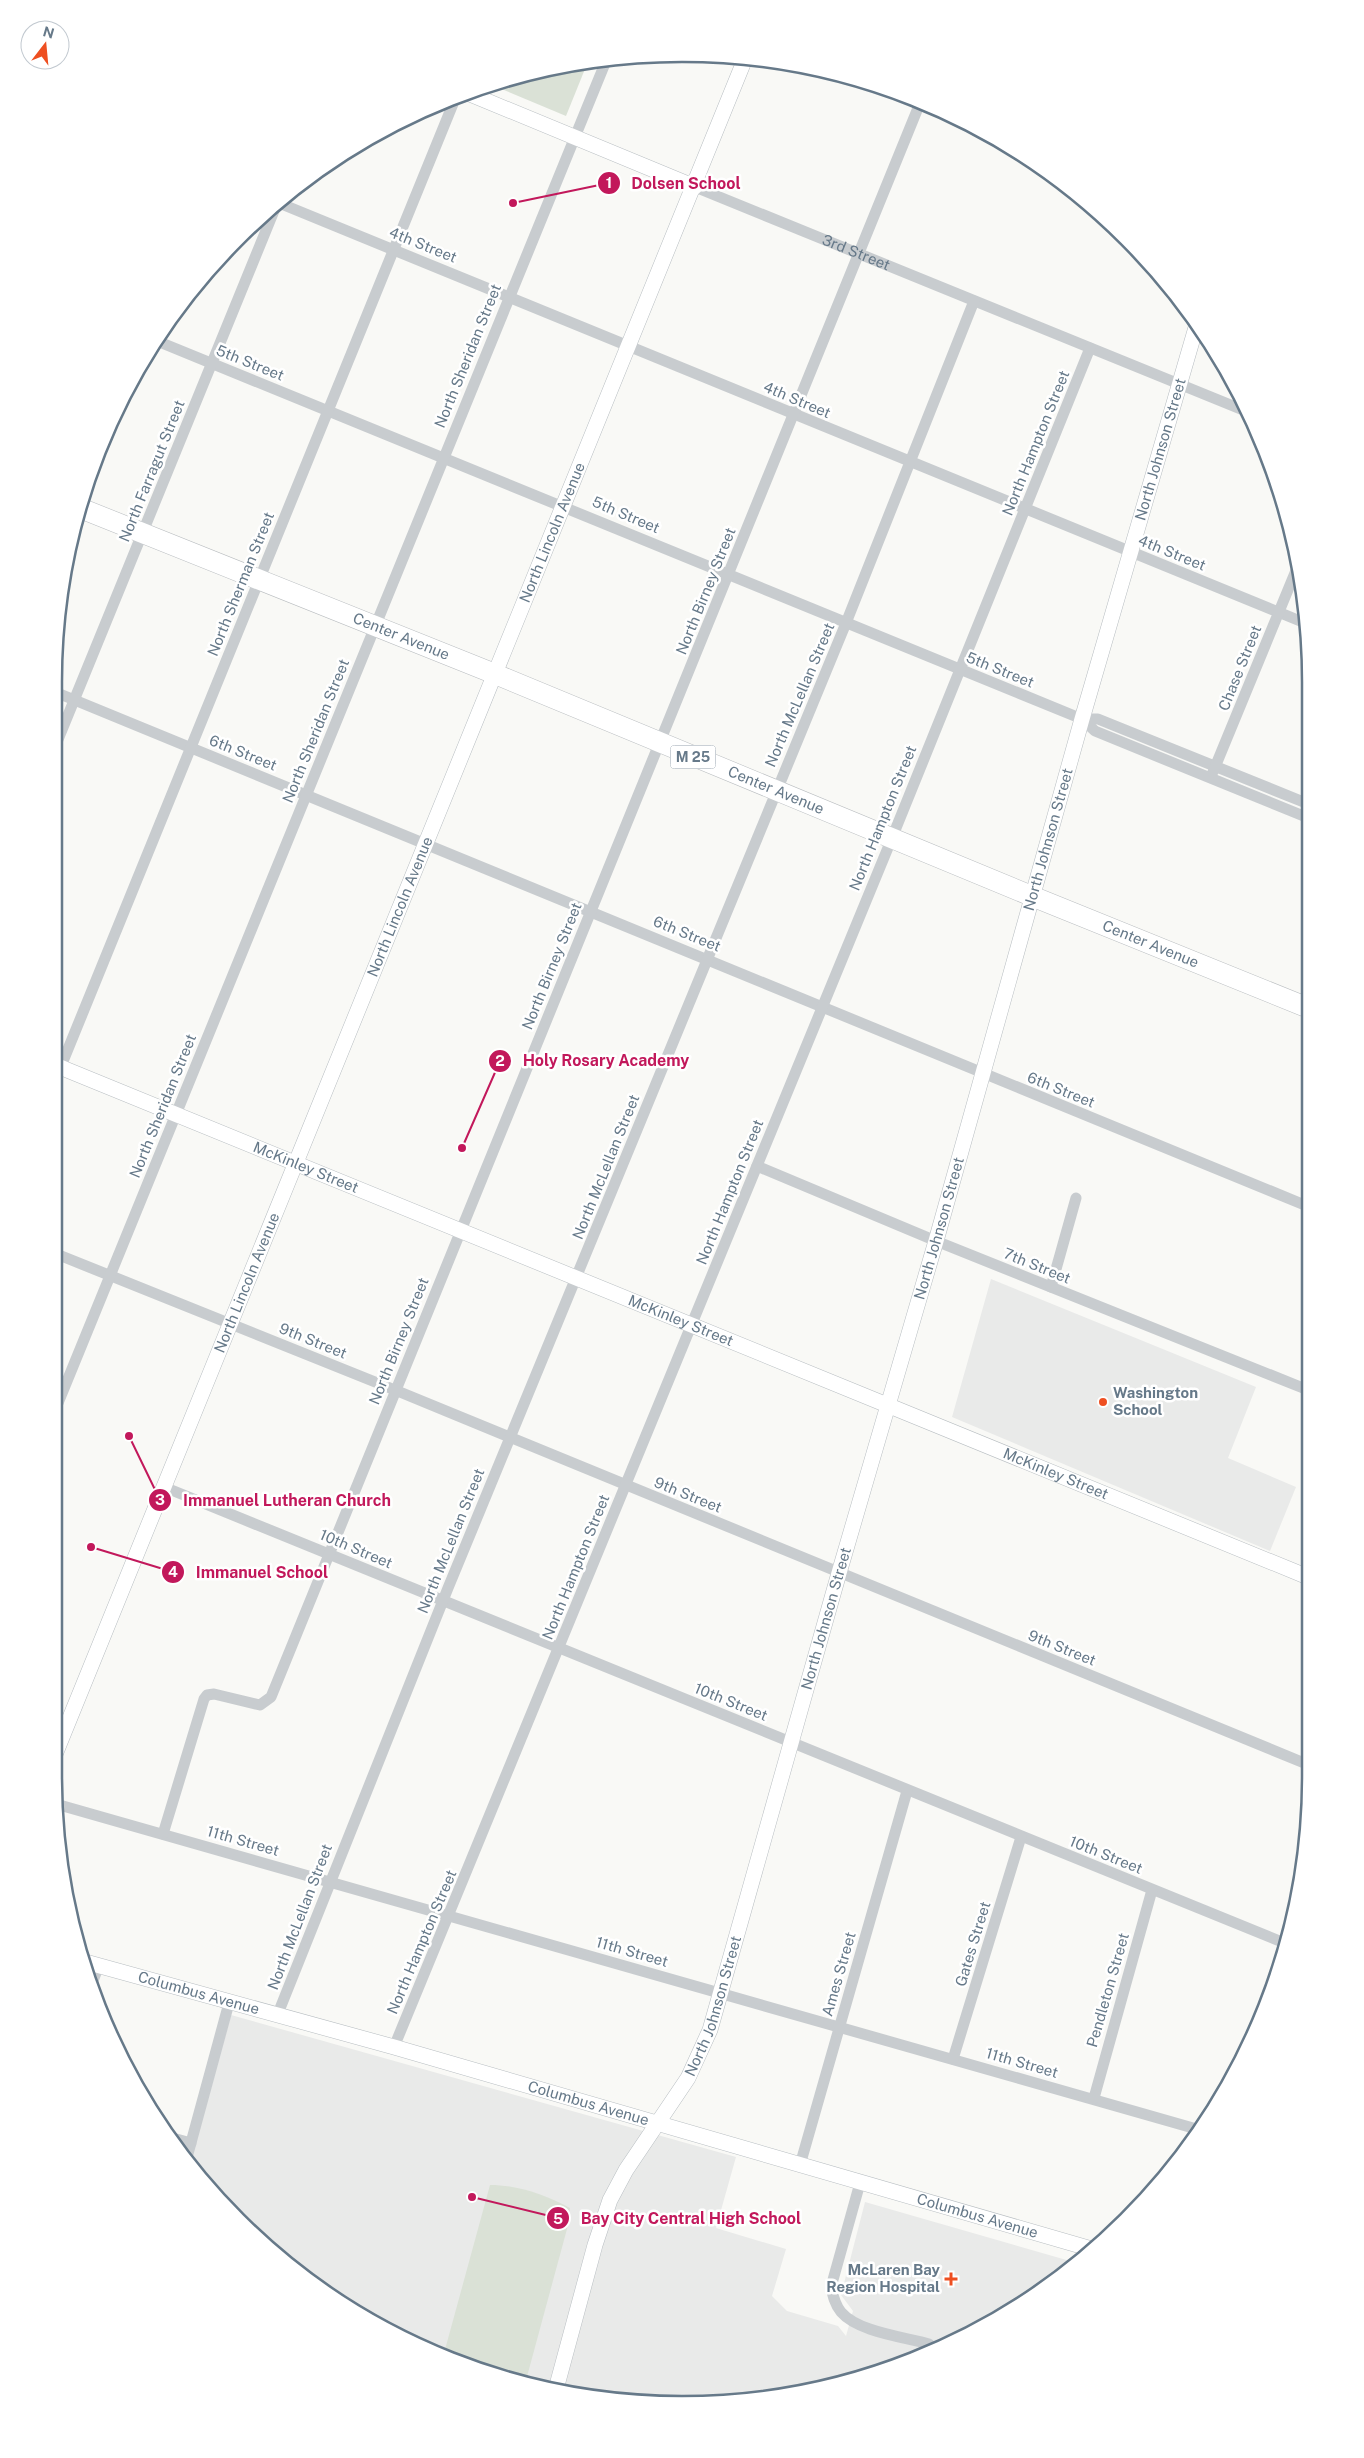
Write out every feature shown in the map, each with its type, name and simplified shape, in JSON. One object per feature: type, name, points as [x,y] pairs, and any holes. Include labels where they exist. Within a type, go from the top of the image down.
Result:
[{"type":"highway","name":"Center Avenue","points":[[87,511],[495,674],[1034,897],[1302,1004]]},
{"type":"street","name":"North Lincoln Avenue","points":[[62,1736],[563,506],[695,187],[742,66]]},
{"type":"street","name":"North Sheridan Street","points":[[62,1393],[443,456],[603,68]]},
{"type":"street","name":"3rd Street","points":[[478,97],[1238,408]]},
{"type":"street","name":"North Sherman Street","points":[[62,1057],[452,107]]},
{"type":"street","name":"North Birney Street","points":[[163,1834],[204,1699],[207,1695],[214,1694],[260,1705],[271,1697],[918,110]]},
{"type":"street","name":"4th Street","points":[[286,206],[1298,620]]},
{"type":"street","name":"North Farragut Street","points":[[62,730],[271,219]]},
{"type":"street","name":"North McLellan Street","points":[[276,2016],[510,1438],[846,623],[974,301]]},
{"type":"street","name":"North Johnson Street","points":[[558,2383],[595,2245],[610,2200],[626,2170],[688,2078],[701,2052],[720,1993],[1034,897],[1082,719],[1132,553],[1194,334]]},
{"type":"street","name":"5th Street","points":[[163,344],[328,409],[1082,719],[1094,730],[1302,815]]},
{"type":"street","name":"North Hampton Street","points":[[394,2047],[450,1916],[892,838],[1090,348]]},
{"type":"street","name":"Chase Street","points":[[1210,778],[1293,579]]},
{"type":"street","name":"6th Street","points":[[62,695],[591,910],[822,1005],[983,1074],[1302,1204]]},
{"type":"street","name":"5th Street","points":[[1082,719],[1098,719],[1302,801]]},
{"type":"street","name":"McKinley Street","points":[[62,1073],[175,1114],[295,1165],[1302,1575]]},
{"type":"street","name":"7th Street","points":[[757,1166],[936,1241],[1302,1388]]},
{"type":"street","points":[[1052,1288],[1076,1198]]},
{"type":"street","name":"9th Street","points":[[62,1256],[395,1390],[1302,1762]]},
{"type":"street","name":"10th Street","points":[[164,1487],[1021,1838],[1279,1941]]},
{"type":"street","name":"Ames Street","points":[[800,2165],[907,1791]]},
{"type":"street","name":"11th Street","points":[[63,1806],[1094,2098],[1192,2127]]},
{"type":"street","name":"Gates Street","points":[[953,2059],[1021,1838]]},
{"type":"street","name":"Pendleton Street","points":[[1094,2098],[1152,1890]]},
{"type":"street","name":"Columbus Avenue","points":[[92,1963],[229,2003],[394,2047],[1084,2247]]},
{"type":"street","points":[[95,1975],[99,1965]]},
{"type":"street","points":[[189,2150],[229,2003]]},
{"type":"street","points":[[182,2141],[191,2143]]},
{"type":"street","points":[[860,2182],[831,2287],[835,2302],[842,2312],[857,2325],[929,2344]]},
{"type":"shaded area","points":[[584,70],[566,116],[503,89],[561,74]]},
{"type":"shaded area","name":"Washington School","points":[[991,1279],[1256,1387],[1228,1458],[1296,1487],[1270,1551],[952,1417]]},
{"type":"shaded area","points":[[231,2015],[736,2157],[716,2228],[786,2249],[772,2296],[787,2311],[838,2326],[846,2336],[853,2311],[841,2295],[865,2202],[1067,2260],[992,2313],[956,2332],[881,2363],[842,2374],[803,2384],[723,2394],[682,2396],[601,2390],[561,2384],[483,2363],[408,2332],[372,2313],[338,2291],[274,2242],[244,2214],[193,2155]]},
{"type":"shaded area","points":[[490,2185],[500,2185],[532,2192],[570,2208],[567,2229],[527,2375],[483,2363],[445,2348]]},
{"type":"place","name":"Dolsen School","points":[[513,203]]},
{"type":"place","name":"Holy Rosary Academy","points":[[462,1148]]},
{"type":"place","name":"Washington School","points":[[1103,1402]]},
{"type":"place","name":"Immanuel Lutheran Church","points":[[129,1436]]},
{"type":"place","name":"Immanuel School","points":[[91,1547]]},
{"type":"place","name":"Bay City Central High School","points":[[472,2197]]},
{"type":"place","name":"McLaren Bay Region Hospital","points":[[951,2279]]}]
